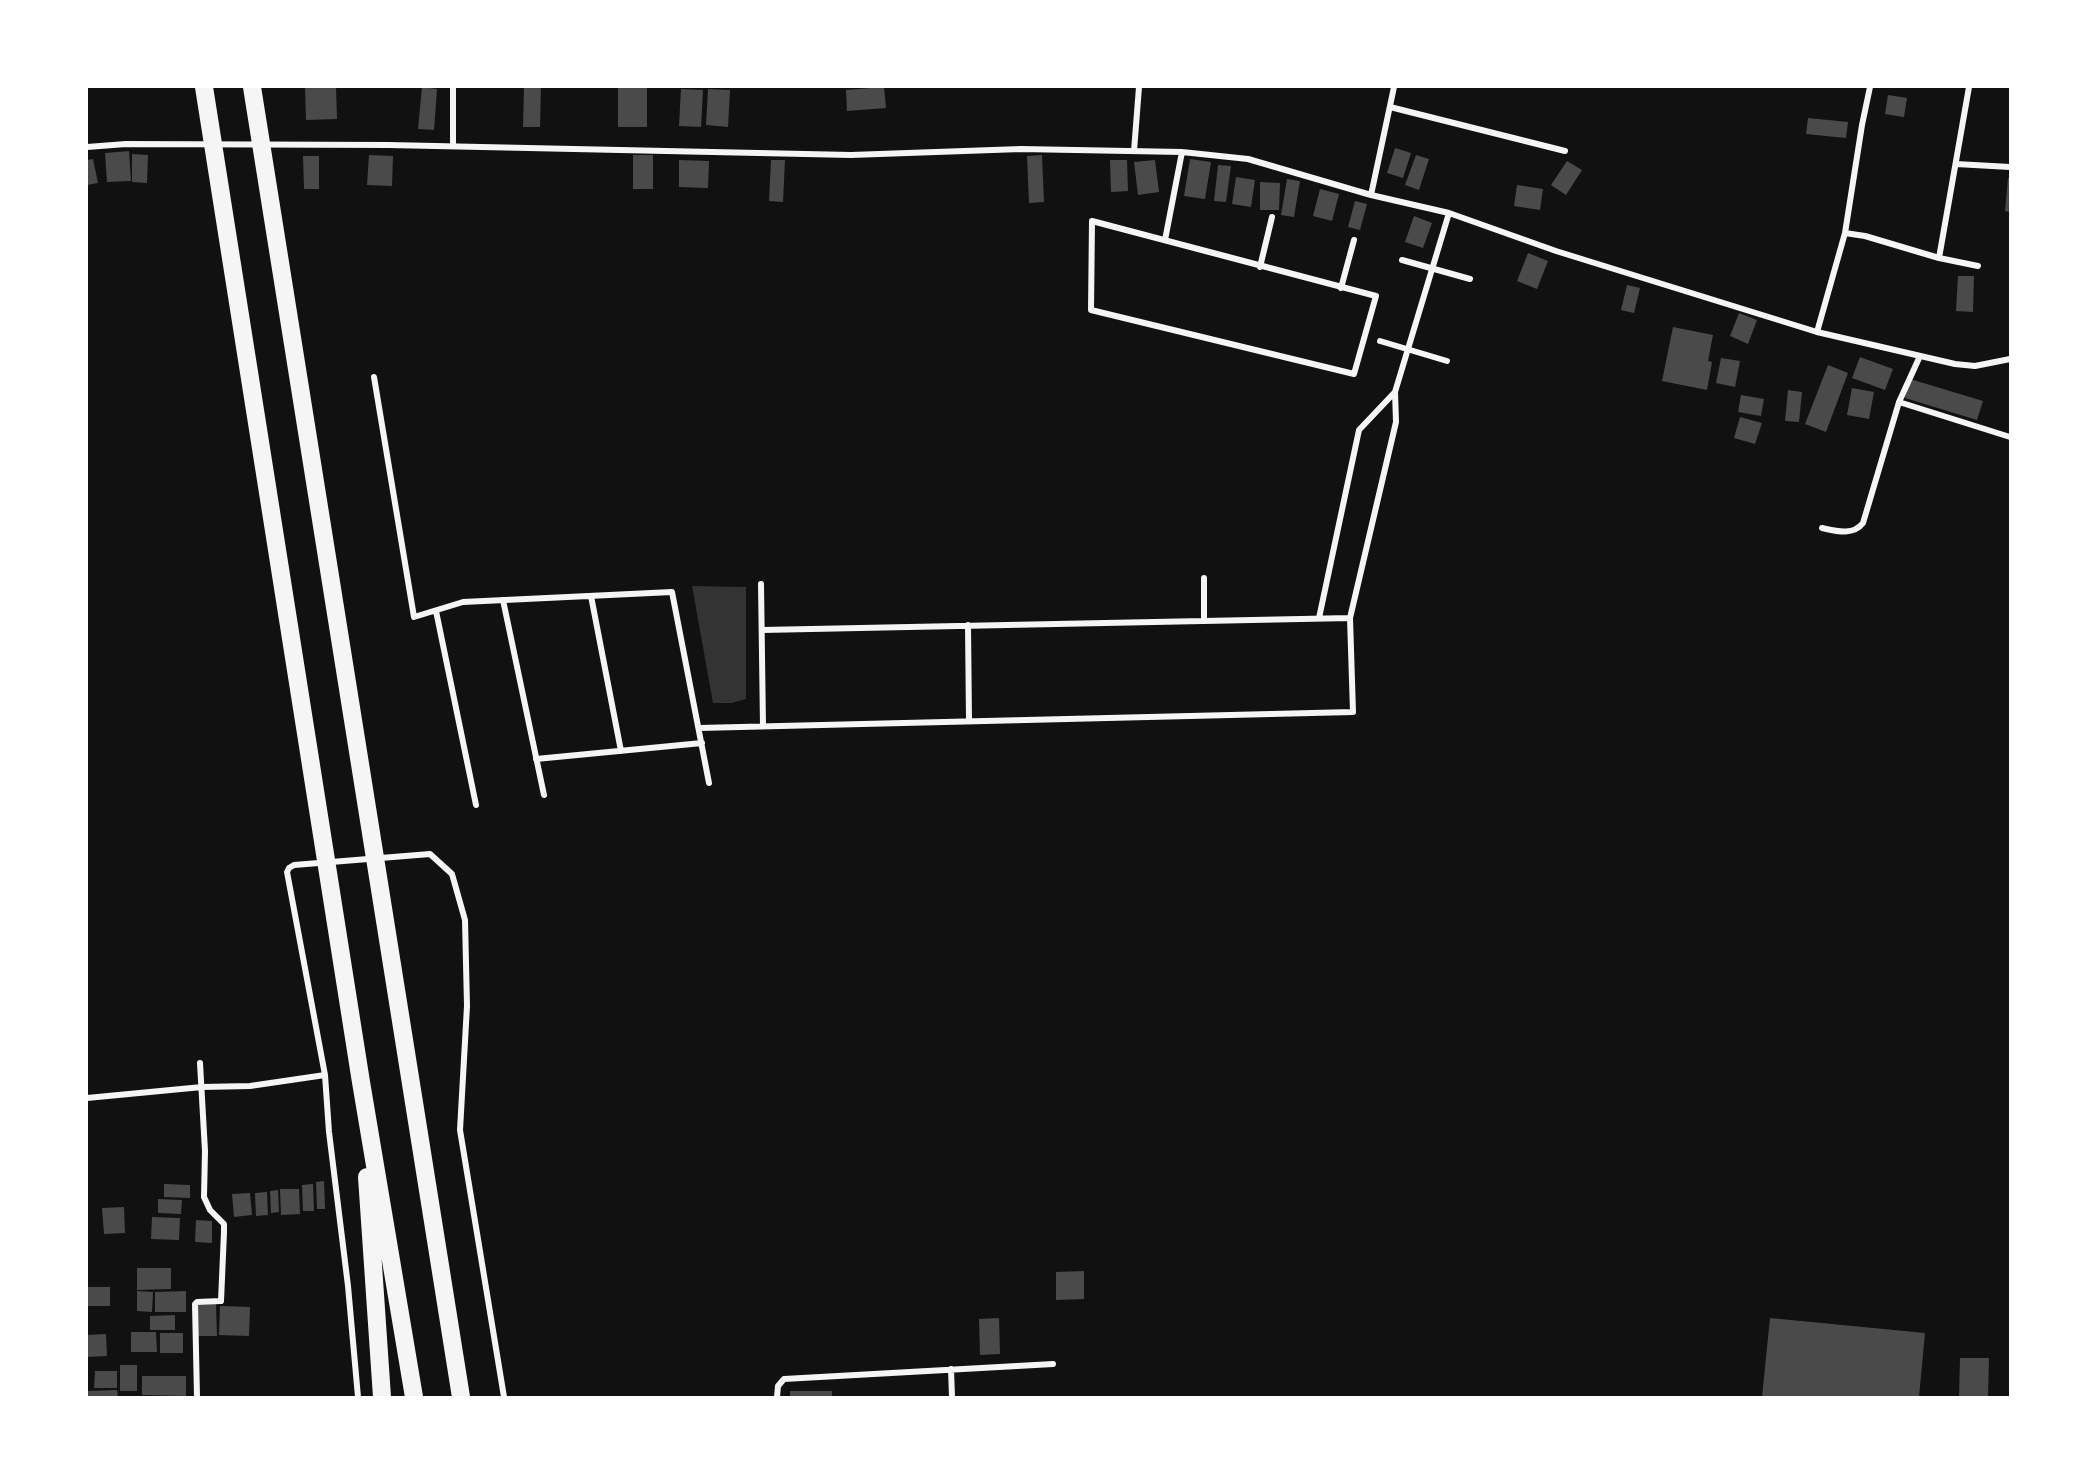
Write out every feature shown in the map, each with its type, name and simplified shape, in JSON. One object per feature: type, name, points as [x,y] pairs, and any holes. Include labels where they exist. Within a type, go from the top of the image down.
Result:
[{"type":"highway","points":[[204,87],[361,1082],[414,1397]]},
{"type":"highway","points":[[252,87],[460,1397]]},
{"type":"highway","points":[[361,1082],[382,1397]]},
{"type":"street","points":[[453,87],[453,146]]},
{"type":"street","points":[[1134,152],[1139,87]]},
{"type":"street","points":[[1371,195],[1394,87]]},
{"type":"street","points":[[1817,332],[1845,233],[1870,87]]},
{"type":"street","points":[[1939,258],[1969,87]]},
{"type":"street","points":[[1390,107],[1565,151]]},
{"type":"street","points":[[87,147],[126,144],[453,146],[851,155],[1021,149],[1182,152],[1248,159],[1371,195],[1449,213],[1556,251],[1817,332],[1955,364],[1975,366],[2010,359]]},
{"type":"street","points":[[1165,240],[1182,152]]},
{"type":"street","points":[[1956,164],[2010,167]]},
{"type":"street","points":[[699,728],[1353,712],[1350,618],[1396,422],[1395,392],[1449,213]]},
{"type":"street","points":[[1260,267],[1272,218]]},
{"type":"street","points":[[1092,221],[1165,240],[1376,296],[1354,374],[1091,310],[1092,221]]},
{"type":"street","points":[[1845,233],[1978,266]]},
{"type":"street","points":[[1341,288],[1354,240]]},
{"type":"street","points":[[1402,260],[1470,279]]},
{"type":"street","points":[[1380,341],[1447,361]]},
{"type":"street","points":[[1822,528],[1839,532],[1853,531],[1863,523],[1899,402],[1920,356]]},
{"type":"street","points":[[374,378],[414,617],[463,602],[672,592],[710,783]]},
{"type":"street","points":[[1318,618],[1359,430],[1395,392]]},
{"type":"street","points":[[1899,402],[2010,437]]},
{"type":"street","points":[[1204,578],[1204,621]]},
{"type":"street","points":[[761,584],[763,726]]},
{"type":"street","points":[[591,596],[621,751]]},
{"type":"street","points":[[503,600],[544,795]]},
{"type":"street","points":[[436,611],[476,805]]},
{"type":"street","points":[[762,630],[1350,618]]},
{"type":"street","points":[[968,626],[969,721]]},
{"type":"street","points":[[536,759],[702,743]]},
{"type":"street","points":[[358,1397],[348,1286],[329,1132],[325,1075],[287,872],[294,865],[430,854],[452,874],[465,920],[467,1006],[460,1130],[504,1397]]},
{"type":"street","points":[[197,1397],[195,1304],[221,1301],[224,1232],[224,1224],[210,1210],[204,1197],[205,1151],[200,1063]]},
{"type":"street","points":[[87,1098],[202,1087],[250,1086],[325,1075]]},
{"type":"street","points":[[777,1397],[778,1386],[783,1379],[1053,1364]]},
{"type":"street","points":[[951,1369],[952,1397]]},
{"type":"shaded area","points":[[692,586],[746,587],[746,699],[732,703],[713,703]]},
{"type":"building","points":[[305,87],[336,87],[337,119],[306,120]]},
{"type":"building","points":[[422,87],[437,89],[434,130],[418,129]]},
{"type":"building","points":[[524,87],[541,87],[540,127],[523,127]]},
{"type":"building","points":[[884,87],[886,108],[847,111],[846,90]]},
{"type":"building","points":[[618,88],[647,88],[647,127],[618,127]]},
{"type":"building","points":[[681,89],[703,90],[701,127],[679,126]]},
{"type":"building","points":[[708,89],[730,90],[728,127],[706,125]]},
{"type":"building","points":[[1888,95],[1907,98],[1904,117],[1885,114]]},
{"type":"building","points":[[1808,118],[1848,122],[1846,138],[1806,134]]},
{"type":"building","points":[[1395,148],[1411,153],[1403,178],[1387,173]]},
{"type":"building","points":[[129,151],[131,181],[107,182],[105,153]]},
{"type":"building","points":[[132,154],[148,155],[147,183],[132,182]]},
{"type":"building","points":[[369,155],[393,156],[392,186],[367,185]]},
{"type":"building","points":[[633,155],[653,155],[653,189],[633,189]]},
{"type":"building","points":[[1042,155],[1044,202],[1029,203],[1027,156]]},
{"type":"building","points":[[1416,155],[1429,159],[1419,190],[1405,185]]},
{"type":"building","points":[[303,156],[319,156],[319,189],[304,189]]},
{"type":"building","points":[[93,159],[98,183],[87,185],[87,160]]},
{"type":"building","points":[[1190,159],[1211,162],[1205,199],[1184,196]]},
{"type":"building","points":[[679,160],[709,161],[708,188],[679,187]]},
{"type":"building","points":[[771,160],[785,160],[783,202],[769,201]]},
{"type":"building","points":[[1110,160],[1127,160],[1128,191],[1111,192]]},
{"type":"building","points":[[1155,160],[1159,192],[1138,195],[1134,162]]},
{"type":"building","points":[[1567,161],[1582,170],[1566,195],[1551,185]]},
{"type":"building","points":[[1218,165],[1231,166],[1226,202],[1214,201]]},
{"type":"building","points":[[1236,177],[1255,180],[1251,207],[1232,204]]},
{"type":"building","points":[[2008,178],[2010,178],[2010,212],[2005,211]]},
{"type":"building","points":[[1287,179],[1300,181],[1294,217],[1281,215]]},
{"type":"building","points":[[1260,182],[1280,183],[1279,210],[1260,210]]},
{"type":"building","points":[[1517,185],[1543,189],[1540,210],[1514,206]]},
{"type":"building","points":[[1320,189],[1339,194],[1332,221],[1313,216]]},
{"type":"building","points":[[1355,201],[1367,204],[1360,230],[1348,227]]},
{"type":"building","points":[[1414,216],[1432,223],[1423,248],[1405,242]]},
{"type":"building","points":[[1528,253],[1548,261],[1537,289],[1517,281]]},
{"type":"building","points":[[1958,276],[1974,276],[1973,312],[1956,311]]},
{"type":"building","points":[[1627,285],[1640,288],[1634,313],[1621,310]]},
{"type":"building","points":[[1739,313],[1757,320],[1748,344],[1730,336]]},
{"type":"building","points":[[1673,327],[1713,335],[1708,361],[1712,362],[1707,390],[1662,381]]},
{"type":"building","points":[[1860,357],[1893,369],[1885,390],[1852,378]]},
{"type":"building","points":[[1721,358],[1740,361],[1735,387],[1716,383]]},
{"type":"building","points":[[1828,365],[1848,373],[1826,432],[1805,424]]},
{"type":"building","points":[[1910,379],[1983,401],[1977,420],[1905,398]]},
{"type":"building","points":[[1852,388],[1874,392],[1869,419],[1847,415]]},
{"type":"building","points":[[1788,390],[1802,392],[1799,422],[1785,421]]},
{"type":"building","points":[[1741,395],[1764,399],[1761,416],[1738,412]]},
{"type":"building","points":[[1740,417],[1762,423],[1755,444],[1734,438]]},
{"type":"building","points":[[324,1181],[325,1209],[317,1209],[316,1182]]},
{"type":"building","points":[[164,1184],[190,1185],[190,1198],[164,1197]]},
{"type":"building","points":[[313,1184],[314,1211],[303,1211],[302,1185]]},
{"type":"building","points":[[280,1189],[299,1189],[300,1214],[281,1215]]},
{"type":"building","points":[[278,1190],[279,1212],[271,1213],[270,1191]]},
{"type":"building","points":[[267,1192],[268,1215],[256,1216],[255,1193]]},
{"type":"building","points":[[250,1193],[252,1215],[234,1217],[232,1194]]},
{"type":"building","points":[[158,1199],[182,1200],[181,1214],[158,1213]]},
{"type":"building","points":[[124,1207],[125,1233],[104,1234],[102,1208]]},
{"type":"building","points":[[152,1217],[180,1218],[179,1240],[151,1239]]},
{"type":"building","points":[[196,1220],[212,1221],[212,1243],[195,1242]]},
{"type":"building","points":[[137,1268],[171,1268],[171,1289],[137,1290]]},
{"type":"building","points":[[1084,1271],[1084,1299],[1056,1300],[1056,1272]]},
{"type":"building","points":[[87,1287],[110,1287],[110,1306],[87,1306]]},
{"type":"building","points":[[137,1291],[153,1292],[152,1312],[137,1311]]},
{"type":"building","points":[[186,1291],[186,1312],[155,1312],[155,1292]]},
{"type":"building","points":[[216,1304],[217,1336],[198,1336],[197,1305]]},
{"type":"building","points":[[220,1306],[250,1307],[249,1336],[219,1335]]},
{"type":"building","points":[[175,1315],[175,1330],[150,1330],[150,1316]]},
{"type":"building","points":[[999,1318],[1000,1354],[980,1355],[979,1319]]},
{"type":"building","points":[[1770,1318],[1925,1333],[1919,1397],[1762,1397]]},
{"type":"building","points":[[131,1332],[156,1332],[157,1352],[131,1352]]},
{"type":"building","points":[[160,1333],[183,1333],[183,1353],[160,1353]]},
{"type":"building","points":[[106,1334],[107,1356],[87,1357],[87,1335]]},
{"type":"building","points":[[1960,1358],[1989,1358],[1988,1397],[1959,1397]]},
{"type":"building","points":[[120,1365],[137,1365],[137,1391],[120,1391]]},
{"type":"building","points":[[95,1371],[117,1371],[117,1388],[94,1388]]},
{"type":"building","points":[[142,1376],[186,1376],[186,1396],[142,1395]]},
{"type":"building","points":[[117,1390],[118,1397],[87,1397],[87,1391]]},
{"type":"building","points":[[790,1391],[832,1391],[832,1397],[790,1397]]}]
